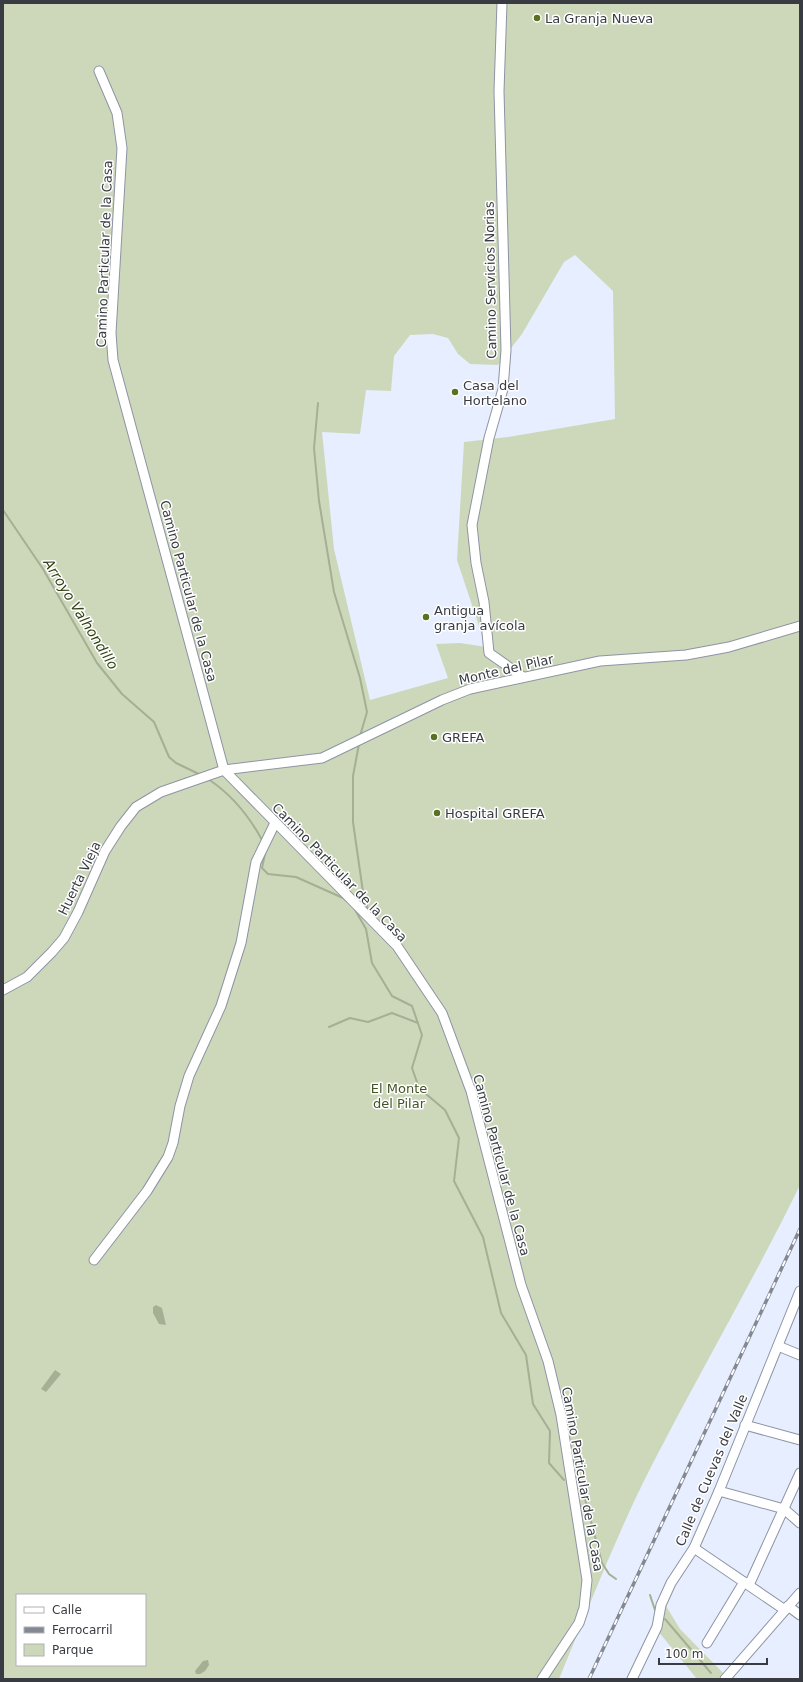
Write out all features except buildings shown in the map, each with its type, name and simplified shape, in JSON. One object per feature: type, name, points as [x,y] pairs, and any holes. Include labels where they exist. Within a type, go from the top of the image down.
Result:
[{"type":"street","name":"Camino Servicios Norias","points":[[502,3],[499,91],[506,350],[503,389],[489,438],[472,525],[473,542],[484,602],[489,653],[523,677]]},
{"type":"street","name":"Camino Particular de la Casa","points":[[100,71],[117,113],[122,148],[112,333],[113,360],[224,770],[275,823],[332,878],[396,946],[442,1013],[471,1091],[521,1286],[548,1361],[559,1407],[587,1580],[584,1608],[578,1623],[542,1679]]},
{"type":"street","name":"Monte del Pilar","points":[[182,783],[224,770],[322,758],[442,700],[470,689],[600,661],[686,655],[729,647],[800,626]]},
{"type":"street","name":"Huerta Vieja","points":[[3,990],[27,977],[64,938],[78,912],[105,851],[121,826],[136,807],[161,792],[182,783]]},
{"type":"street","points":[[94,1260],[147,1191],[168,1157],[173,1143],[180,1106],[189,1076],[221,1006],[241,943],[256,862],[275,823]]},
{"type":"street","name":"Calle de Cuevas del Valle","points":[[632,1679],[657,1627],[661,1605],[671,1583],[694,1548],[719,1491],[800,1291]]},
{"type":"street","points":[[778,1346],[800,1356]]},
{"type":"street","points":[[745,1425],[800,1440]]},
{"type":"street","points":[[707,1643],[746,1584],[784,1509],[800,1473]]},
{"type":"street","points":[[719,1491],[784,1509],[800,1523]]},
{"type":"street","points":[[694,1548],[746,1584],[800,1615]]},
{"type":"street","points":[[725,1679],[800,1593]]},
{"type":"green space","name":"El Monte del Pilar","points":[[3,3],[800,3],[800,1185],[640,1489],[627,1516],[559,1679],[3,1679]],"holes":[[[575,255],[613,291],[615,419],[508,437],[464,442],[457,560],[486,647],[460,643],[436,644],[448,678],[370,700],[334,549],[322,432],[360,434],[366,390],[391,391],[394,356],[410,335],[433,334],[448,338],[458,354],[470,364],[498,365],[522,334],[564,262]]]},
{"type":"green space","points":[[666,1606],[680,1629],[729,1679],[697,1679],[658,1631]]},
{"type":"shaded area","points":[[156,1305],[162,1308],[166,1325],[159,1324],[153,1313],[153,1307]]},
{"type":"shaded area","points":[[55,1370],[61,1374],[46,1392],[41,1389]]},
{"type":"shaded area","points":[[208,1660],[209,1665],[205,1671],[200,1674],[196,1674],[195,1671],[203,1661]]},
{"type":"waterway","points":[[318,403],[314,448],[319,501],[334,592],[360,678],[367,712],[360,736]]},
{"type":"waterway","name":"Arroyo Valhondillo","points":[[3,510],[43,569],[97,663],[122,694],[154,722],[169,757],[176,763],[201,775]]},
{"type":"waterway","points":[[359,744],[353,776],[353,822],[363,892],[369,913]]},
{"type":"waterway","name":"Arroyo Valhondillo","points":[[208,779],[224,791],[239,806],[262,840]]},
{"type":"waterway","name":"Arroyo Valhondillo","points":[[266,849],[262,868],[268,874],[296,877],[343,898],[348,902]]},
{"type":"waterway","name":"Arroyo Valhondillo","points":[[354,908],[366,929],[372,963],[392,996],[412,1006],[422,1035],[412,1068],[419,1088],[445,1110],[459,1138],[454,1181],[483,1237],[501,1313],[526,1355],[533,1404],[550,1431],[549,1463],[564,1480]]},
{"type":"waterway","points":[[329,1027],[350,1018],[368,1022],[392,1013],[418,1023]]},
{"type":"waterway","name":"Arroyo Valhondillo","points":[[583,1491],[602,1563],[609,1574],[616,1579]]},
{"type":"waterway","name":"Arroyo Valhondillo","points":[[650,1595],[655,1610]]},
{"type":"waterway","name":"Arroyo Valhondillo","points":[[665,1619],[711,1673]]},
{"type":"railway","points":[[589,1679],[800,1229]]},
{"type":"place","name":"La Granja Nueva","points":[[537,18]]},
{"type":"place","name":"Casa del Hortelano","points":[[455,392]]},
{"type":"place","name":"Antigua granja avícola","points":[[426,617]]},
{"type":"place","name":"GREFA","points":[[434,737]]},
{"type":"place","name":"Hospital GREFA","points":[[437,813]]}]
